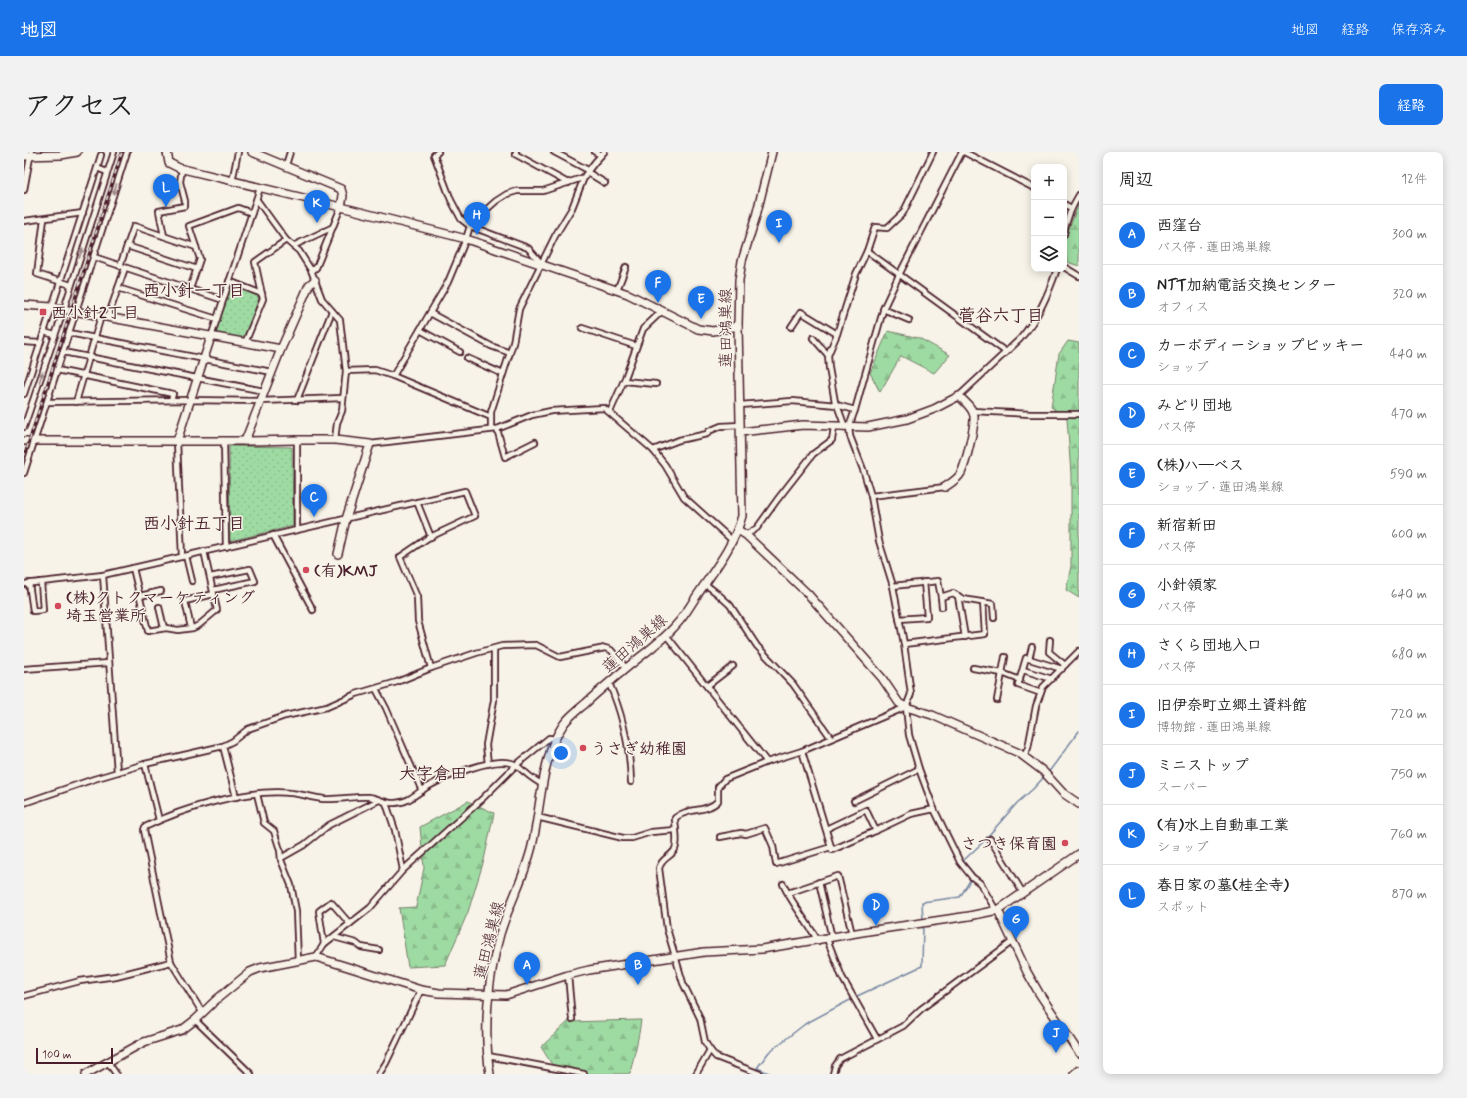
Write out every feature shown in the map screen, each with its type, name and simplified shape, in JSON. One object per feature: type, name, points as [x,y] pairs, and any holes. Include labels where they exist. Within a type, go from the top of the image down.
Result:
[{"type":"street","points":[[24,190],[28,155],[61,155],[77,152]]},
{"type":"street","points":[[24,427],[64,309],[114,152]]},
{"type":"street","points":[[24,473],[127,152]]},
{"type":"street","points":[[168,152],[169,163],[182,169],[466,239],[542,264],[628,294],[698,329],[713,331],[738,326]]},
{"type":"street","points":[[232,182],[238,152]]},
{"type":"street","points":[[252,152],[341,189],[343,196],[341,207],[316,268],[311,270]]},
{"type":"street","points":[[286,165],[290,152]]},
{"type":"street","points":[[438,152],[434,155],[451,200],[461,219],[470,226],[528,248],[542,264]]},
{"type":"street","points":[[516,152],[515,154],[568,183]]},
{"type":"street","points":[[554,152],[605,183]]},
{"type":"street","points":[[490,429],[491,412],[513,343],[519,309],[572,208],[585,177],[602,154],[595,152]]},
{"type":"street","name":"蓮田鴻巣線","points":[[490,1074],[488,1056],[489,995],[492,967],[500,934],[514,895],[529,861],[551,749],[555,739],[569,718],[678,624],[733,541],[738,530],[742,516],[738,298],[742,261],[756,216],[772,152]]},
{"type":"street","points":[[933,152],[903,213],[887,228],[875,227],[867,251],[856,274],[837,334],[828,355],[828,368],[836,402],[864,472],[879,541],[893,586],[904,644],[911,694],[906,707],[909,735],[919,769],[934,809],[960,862],[972,877],[980,883],[994,907],[998,910],[1039,993],[1079,1053]]},
{"type":"street","points":[[847,427],[855,410],[883,309],[963,152],[1031,186]]},
{"type":"street","points":[[24,394],[101,155]]},
{"type":"street","points":[[97,168],[107,172]]},
{"type":"street","points":[[164,236],[159,211],[185,206],[180,182],[182,169]]},
{"type":"street","points":[[393,376],[448,282],[470,226],[496,201],[507,194],[517,191],[543,191],[585,177]]},
{"type":"street","points":[[192,581],[184,557],[177,440],[260,188]]},
{"type":"street","points":[[1067,218],[1079,195]]},
{"type":"street","points":[[257,200],[286,240],[298,251],[311,270],[322,299],[340,320],[346,371],[342,411],[337,423],[335,440]]},
{"type":"street","points":[[1067,206],[1071,208]]},
{"type":"street","points":[[190,289],[200,259],[189,226],[238,208],[252,213]]},
{"type":"street","points":[[24,221],[83,213]]},
{"type":"street","points":[[44,219],[37,274],[71,285]]},
{"type":"street","points":[[76,402],[95,338],[118,288],[127,246],[134,226],[196,247]]},
{"type":"street","points":[[293,246],[333,227]]},
{"type":"street","points":[[245,343],[262,299],[255,262],[286,240]]},
{"type":"street","points":[[127,246],[197,269]]},
{"type":"street","points":[[867,251],[1006,352]]},
{"type":"street","points":[[94,257],[223,300]]},
{"type":"street","points":[[617,290],[626,267]]},
{"type":"street","points":[[1067,269],[1079,276]]},
{"type":"street","points":[[741,432],[803,425],[868,427],[907,419],[934,409],[960,396],[1029,328],[1037,317],[1056,272]]},
{"type":"street","points":[[245,441],[281,349],[309,286],[315,280]]},
{"type":"street","points":[[229,281],[262,294]]},
{"type":"street","points":[[118,288],[216,319]]},
{"type":"street","points":[[24,306],[52,307],[76,311],[281,349]]},
{"type":"street","points":[[883,309],[909,320]]},
{"type":"street","points":[[297,400],[332,311]]},
{"type":"street","points":[[610,412],[624,381],[643,329],[662,311]]},
{"type":"street","points":[[791,327],[800,312],[837,334]]},
{"type":"street","points":[[430,313],[491,346],[510,352]]},
{"type":"street","points":[[582,328],[636,346]]},
{"type":"street","points":[[420,330],[460,352]]},
{"type":"street","points":[[44,332],[55,335]]},
{"type":"street","points":[[69,333],[272,372]]},
{"type":"street","points":[[813,338],[828,355]]},
{"type":"street","points":[[24,342],[40,343]]},
{"type":"street","points":[[63,352],[264,391]]},
{"type":"street","points":[[467,358],[503,374]]},
{"type":"street","points":[[57,370],[173,394],[171,400]]},
{"type":"street","points":[[346,371],[375,370],[491,417]]},
{"type":"street","points":[[624,381],[656,384]]},
{"type":"street","points":[[870,496],[945,487],[953,482],[960,474],[973,427],[974,415],[960,396]]},
{"type":"street","points":[[47,402],[171,400],[260,401],[343,398]]},
{"type":"street","points":[[740,405],[792,401],[838,405],[855,410]]},
{"type":"street","points":[[24,441],[335,440],[370,444],[497,429],[532,415],[551,411],[604,408],[653,450],[664,464],[684,497],[733,541]]},
{"type":"street","points":[[972,411],[1016,414],[1079,414]]},
{"type":"street","points":[[653,450],[679,440],[707,434],[709,431],[721,426],[741,425]]},
{"type":"street","points":[[746,535],[757,528],[776,500],[813,454],[832,440],[834,427]]},
{"type":"street","points":[[497,429],[505,457],[535,442]]},
{"type":"street","points":[[224,440],[226,547]]},
{"type":"street","points":[[297,440],[298,530]]},
{"type":"street","points":[[338,554],[346,519],[370,444]]},
{"type":"street","points":[[41,582],[43,610],[33,611],[27,583],[103,575],[465,491],[475,516],[430,537],[400,557],[417,597],[418,621],[431,668]]},
{"type":"street","points":[[417,502],[430,537]]},
{"type":"street","points":[[738,530],[746,535],[808,594],[882,678],[899,703],[906,707],[932,715],[1019,753],[1043,772],[1063,793],[1079,804]]},
{"type":"street","points":[[273,535],[314,610]]},
{"type":"street","points":[[133,568],[148,631],[164,628],[178,630],[191,628],[199,625],[217,610],[204,551]]},
{"type":"street","points":[[191,628],[184,601],[255,581],[250,569],[210,577]]},
{"type":"street","points":[[103,575],[117,772]]},
{"type":"street","points":[[893,586],[938,581],[942,607]]},
{"type":"street","points":[[899,620],[927,617],[924,582]]},
{"type":"street","points":[[705,584],[730,605],[757,646],[793,684],[832,738]]},
{"type":"street","points":[[140,596],[161,591]]},
{"type":"street","points":[[941,596],[953,593],[963,599],[993,604],[994,618]]},
{"type":"street","points":[[958,596],[965,637]]},
{"type":"street","points":[[904,644],[985,634],[983,602]]},
{"type":"street","points":[[159,607],[164,628]]},
{"type":"street","points":[[666,635],[767,762]]},
{"type":"street","points":[[1050,640],[1049,652],[1063,667]]},
{"type":"street","points":[[24,803],[94,778],[145,764],[223,746],[233,741],[248,729],[285,716],[327,707],[356,694],[376,689],[431,668],[502,646],[536,644],[560,657],[606,648],[611,650],[626,668]]},
{"type":"street","points":[[1029,659],[1032,647]]},
{"type":"street","points":[[488,764],[486,745],[494,700],[494,649]]},
{"type":"street","points":[[1024,757],[1028,748],[1036,706],[1043,687],[1079,651]]},
{"type":"street","points":[[997,700],[1005,657]]},
{"type":"street","points":[[1041,693],[1018,685],[1026,658],[1063,667]]},
{"type":"street","points":[[24,669],[109,663]]},
{"type":"street","points":[[707,686],[732,666]]},
{"type":"street","points":[[974,668],[1001,673],[1020,680]]},
{"type":"street","points":[[1023,670],[1052,679]]},
{"type":"street","points":[[609,683],[626,733],[631,782]]},
{"type":"street","points":[[376,689],[386,708],[422,791]]},
{"type":"street","points":[[760,1074],[716,1057],[710,1050],[704,1042],[700,1018],[683,984],[667,929],[659,868],[662,861],[674,852],[676,845],[675,818],[680,814],[713,806],[718,801],[718,786],[725,779],[767,762],[802,751],[906,707]]},
{"type":"street","points":[[316,957],[324,944],[370,908],[403,870],[481,800],[516,765],[549,738],[555,739]]},
{"type":"street","points":[[223,746],[236,797]]},
{"type":"street","points":[[802,751],[830,847]]},
{"type":"street","points":[[202,1012],[171,962],[144,830],[145,827],[159,820],[207,803],[256,794],[290,793],[325,799],[370,797],[386,803],[397,803],[407,801],[451,775],[488,764],[505,763],[516,765],[533,779],[544,784]]},
{"type":"street","points":[[145,764],[159,820]]},
{"type":"street","points":[[854,801],[919,769]]},
{"type":"street","points":[[256,794],[264,823],[274,831],[281,858],[291,885],[296,911],[298,961]]},
{"type":"street","points":[[281,858],[304,844],[329,825],[379,800]]},
{"type":"street","points":[[386,803],[395,830],[403,870]]},
{"type":"street","points":[[720,837],[741,833],[746,834],[765,828],[773,846],[776,864],[830,847],[832,850],[911,814],[934,809]]},
{"type":"street","points":[[826,829],[866,810],[876,831]]},
{"type":"street","points":[[537,817],[623,838],[632,838],[651,832],[675,830]]},
{"type":"street","points":[[990,838],[1023,893]]},
{"type":"street","points":[[86,1074],[144,1042],[182,1030],[250,972],[260,968],[316,957],[421,990],[439,993],[499,996],[514,993],[568,975],[674,956],[722,950],[762,949],[943,921],[998,910],[1079,854]]},
{"type":"street","points":[[788,893],[838,876],[852,934]]},
{"type":"street","points":[[819,882],[830,938],[842,977],[877,1039]]},
{"type":"street","points":[[783,884],[818,941]]},
{"type":"street","points":[[324,944],[319,911],[331,902],[350,924]]},
{"type":"street","points":[[334,937],[356,943],[361,947],[378,950]]},
{"type":"street","points":[[833,1074],[835,1066],[840,1059],[903,1026],[921,1009],[1013,941]]},
{"type":"street","points":[[24,996],[80,981],[116,976],[171,962]]},
{"type":"street","points":[[568,975],[572,1019]]},
{"type":"street","points":[[379,1074],[386,1063],[421,990]]},
{"type":"street","points":[[195,1020],[251,1074]]},
{"type":"street","points":[[696,1074],[710,1050]]},
{"type":"street","points":[[488,1056],[584,1074]]},
{"type":"street","points":[[108,1062],[116,1074]]},
{"type":"street","points":[[1074,1074],[1079,1070]]},
{"type":"green space","points":[[1079,203],[1079,266],[1067,262],[1067,233]]},
{"type":"green space","points":[[232,284],[259,295],[245,337],[242,338],[216,333],[215,331]]},
{"type":"green space","points":[[888,331],[919,338],[950,355],[934,373],[901,356],[880,392],[870,373]]},
{"type":"green space","points":[[1068,341],[1079,343],[1079,598],[1066,590],[1071,566],[1071,474],[1067,418],[1051,407],[1059,354]]},
{"type":"green space","points":[[229,446],[292,447],[293,526],[230,541]]},
{"type":"green space","points":[[468,801],[494,813],[484,860],[468,912],[445,965],[408,967],[399,908],[416,907],[424,868],[420,827]]},
{"type":"green space","points":[[641,1020],[638,1040],[630,1073],[628,1074],[558,1074],[541,1047],[568,1022]]},
{"type":"waterway","points":[[1048,773],[1079,731]]},
{"type":"waterway","points":[[923,921],[922,902],[960,897],[974,874],[963,861],[982,843],[1017,803],[1044,777]]},
{"type":"waterway","points":[[855,997],[922,966],[923,925]]},
{"type":"waterway","points":[[771,1074],[757,1068],[769,1052],[805,1024],[852,999]]},
{"type":"railway","points":[[24,457],[122,152]]},
{"type":"place","name":"春日家の墓(桂全寺)","points":[[166,207]]},
{"type":"place","name":"(有)水上自動車工業","points":[[317,223]]},
{"type":"place","name":"さくら団地入口","points":[[477,235]]},
{"type":"place","name":"旧伊奈町立郷土資料館","points":[[779,243]]},
{"type":"place","name":"新宿新田","points":[[658,303]]},
{"type":"place","name":"西小針2丁目","points":[[43,312]]},
{"type":"place","name":"(株)ハ―ベス","points":[[701,319]]},
{"type":"place","name":"カーボディーショップビッキー","points":[[314,517]]},
{"type":"place","name":"(有)KMJ","points":[[306,570]]},
{"type":"place","name":"(株)クトクマーケティング 埼玉営業所","points":[[58,606]]},
{"type":"place","name":"うさぎ幼稚園","points":[[583,748]]},
{"type":"place","name":"さつき保育園","points":[[1065,843]]},
{"type":"place","name":"みどり団地","points":[[876,926]]},
{"type":"place","name":"小針領家","points":[[1016,939]]},
{"type":"place","name":"西窪台","points":[[527,985]]},
{"type":"place","name":"NTT加納電話交換センター","points":[[638,985]]},
{"type":"place","name":"ミニストップ","points":[[1056,1053]]},
{"type":"district","name":"西小針一丁目","points":[[194,290]]},
{"type":"district","name":"菅谷六丁目","points":[[1001,315]]},
{"type":"district","name":"西小針五丁目","points":[[194,523]]},
{"type":"district","name":"大字倉田","points":[[433,773]]}]
